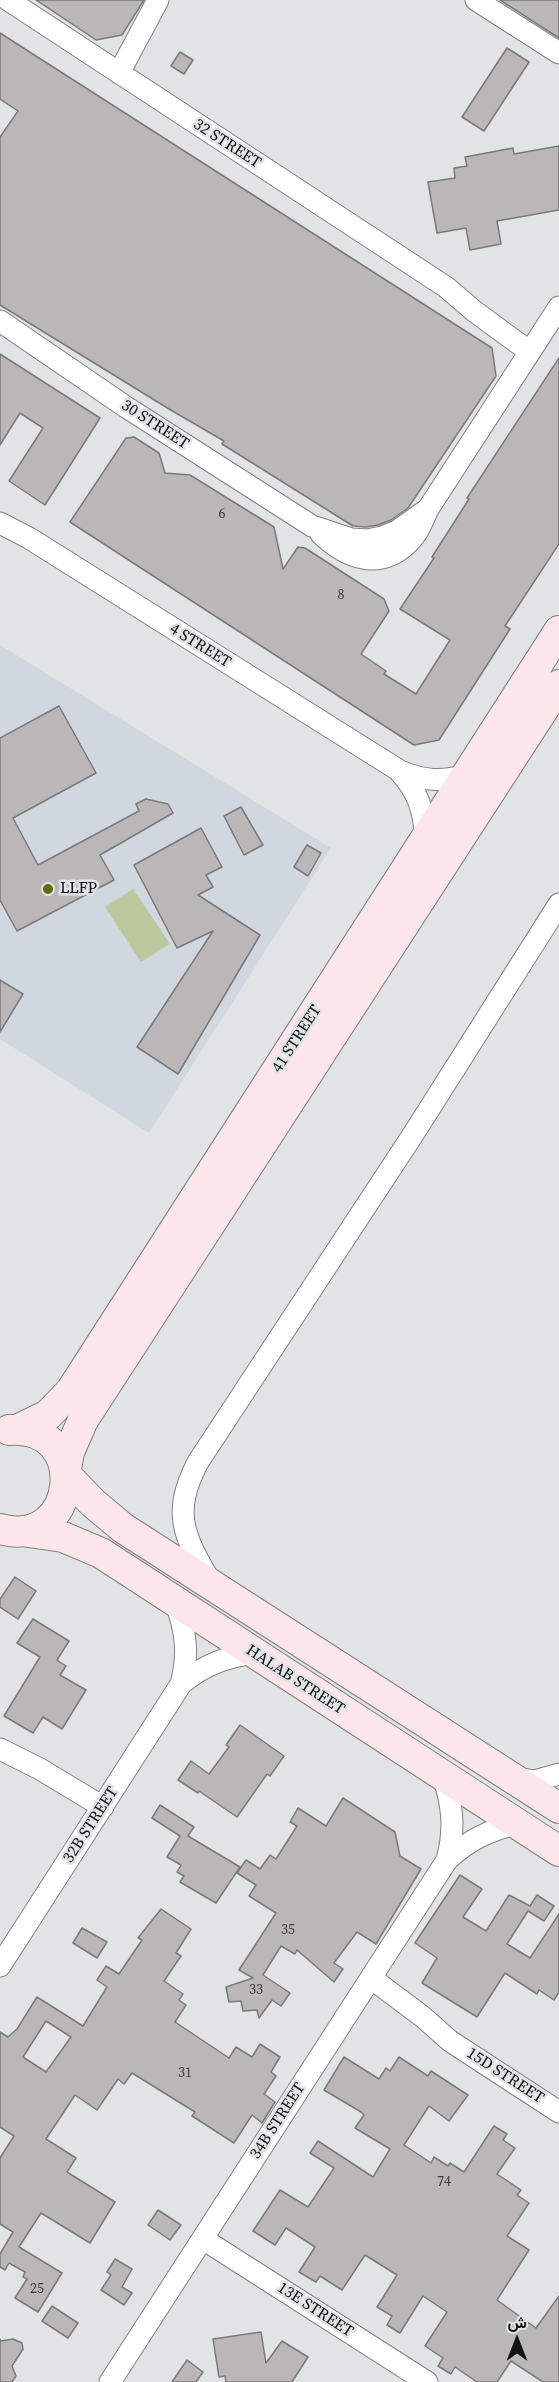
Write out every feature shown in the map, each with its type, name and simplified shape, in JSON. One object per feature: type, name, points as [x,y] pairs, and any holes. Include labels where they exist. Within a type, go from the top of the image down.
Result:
[{"type":"street","name":"32 STREET","points":[[8,0],[447,287],[480,303],[534,345]]},
{"type":"street","points":[[113,69],[153,0]]},
{"type":"street","points":[[113,69],[158,0]]},
{"type":"street","points":[[476,0],[559,53]]},
{"type":"street","name":"30 STREET","points":[[0,321],[118,402],[312,526],[345,554],[372,559],[392,554],[410,542],[428,509],[559,307]]},
{"type":"street","name":"4 STREET","points":[[0,523],[29,538],[400,771],[416,778],[433,781],[450,780],[466,775]]},
{"type":"street","name":"41 STREET","points":[[6,1430],[48,1415],[71,1391],[559,631]]},
{"type":"street","name":"41 STREET","points":[[11,1530],[35,1528],[56,1512],[64,1495],[69,1452],[83,1420],[559,685]]},
{"type":"street","name":"4 STREET","points":[[400,771],[412,786],[420,802],[425,821],[425,839]]},
{"type":"street","points":[[213,1586],[184,1531],[182,1507],[186,1484],[198,1462],[410,1139],[559,904]]},
{"type":"street","points":[[6,1430],[32,1432],[48,1442],[61,1456],[66,1472],[93,1503],[123,1528],[559,1808]]},
{"type":"street","name":"HALAB STREET","points":[[11,1530],[63,1537],[101,1553],[559,1851]]},
{"type":"street","name":"32B STREET","points":[[0,1966],[181,1684],[186,1666],[185,1633],[175,1601]]},
{"type":"street","name":"32B STREET","points":[[181,1684],[207,1665],[238,1655],[254,1653]]},
{"type":"street","points":[[4,1751],[34,1777],[98,1813]]},
{"type":"street","points":[[517,1779],[534,1780],[559,1773]]},
{"type":"street","name":"34B STREET","points":[[443,1776],[450,1797],[453,1818],[452,1839],[447,1860]]},
{"type":"street","name":"34B STREET","points":[[110,2382],[447,1860],[479,1835],[517,1824]]},
{"type":"street","name":"15D STREET","points":[[366,1985],[417,2025],[450,2040],[559,2112]]},
{"type":"street","name":"13E STREET","points":[[203,2239],[426,2382]]},
{"type":"shaded area","points":[[0,645],[331,848],[149,1133],[0,1039]]},
{"type":"green space","points":[[133,889],[170,944],[141,962],[105,907]]},
{"type":"building","points":[[36,0],[144,0],[122,35],[96,40]]},
{"type":"building","points":[[500,0],[559,0],[559,38]]},
{"type":"building","points":[[0,33],[492,348],[496,376],[408,508],[391,520],[378,525],[353,526],[222,444],[224,441],[0,305],[0,137],[18,111],[0,99]]},
{"type":"building","points":[[507,48],[529,62],[484,131],[462,117]]},
{"type":"building","points":[[180,52],[193,60],[184,74],[171,66]]},
{"type":"building","points":[[559,146],[559,210],[497,221],[501,244],[470,250],[466,228],[437,233],[428,182],[455,178],[454,168],[467,166],[465,157],[513,148],[514,154]]},
{"type":"building","points":[[0,354],[100,418],[45,505],[9,481],[43,428],[20,413],[0,445]]},
{"type":"building","points":[[559,358],[559,544],[505,626],[510,629],[439,740],[414,745],[70,522],[126,438],[134,437],[159,453],[165,473],[190,475],[274,527],[283,569],[298,547],[305,548],[384,599],[389,611],[361,654],[386,671],[384,674],[416,694],[450,640],[400,609],[434,558],[432,557],[469,499],[467,498]]},
{"type":"building","points":[[59,706],[96,773],[13,818],[38,865],[139,811],[136,804],[146,799],[168,804],[173,813],[100,855],[114,880],[17,931],[0,900],[0,738]]},
{"type":"building","points":[[241,807],[263,845],[244,855],[224,816]]},
{"type":"building","points":[[201,828],[222,867],[206,875],[213,887],[198,895],[260,935],[178,1074],[137,1047],[213,931],[177,948],[134,865]]},
{"type":"building","points":[[307,845],[321,853],[308,876],[294,867]]},
{"type":"building","points":[[0,980],[23,994],[0,1032]]},
{"type":"building","points":[[15,1577],[36,1591],[18,1619],[0,1607],[0,1599]]},
{"type":"building","points":[[33,1619],[69,1641],[57,1660],[66,1666],[60,1675],[86,1690],[62,1729],[43,1717],[33,1733],[4,1716],[40,1657],[17,1643]]},
{"type":"building","points":[[240,1725],[284,1756],[270,1776],[267,1774],[237,1817],[199,1791],[198,1793],[178,1780],[191,1761],[209,1774],[229,1747],[226,1745]]},
{"type":"building","points":[[343,1798],[395,1832],[400,1856],[421,1869],[376,1944],[357,1932],[334,1963],[343,1969],[334,1982],[297,1950],[295,1954],[281,1946],[263,1975],[290,1993],[281,2006],[272,2000],[259,2018],[257,2010],[243,2011],[241,2001],[229,2002],[226,1987],[253,1978],[239,1970],[276,1913],[249,1896],[256,1885],[237,1873],[246,1860],[260,1869],[270,1855],[276,1859],[297,1826],[290,1822],[298,1808],[326,1826]]},
{"type":"building","points":[[160,1805],[194,1827],[188,1836],[240,1867],[216,1903],[180,1882],[184,1876],[177,1872],[181,1865],[167,1857],[180,1836],[152,1818]]},
{"type":"building","points":[[460,1875],[482,1889],[463,1917],[486,1931],[509,1895],[530,1906],[537,1895],[554,1906],[544,1921],[528,1911],[507,1944],[530,1958],[559,1914],[559,1992],[554,2000],[539,1990],[537,1994],[505,1973],[477,2017],[422,1983],[437,1958],[415,1943]]},
{"type":"building","points":[[161,1909],[191,1929],[176,1953],[181,1956],[164,1981],[183,1994],[179,2000],[186,2005],[175,2022],[229,2058],[236,2047],[252,2057],[260,2044],[280,2057],[271,2072],[276,2076],[264,2094],[275,2102],[262,2123],[252,2115],[234,2143],[192,2116],[195,2112],[132,2073],[124,2084],[118,2079],[97,2110],[75,2095],[46,2139],[76,2158],[67,2172],[115,2202],[90,2243],[41,2213],[19,2247],[62,2273],[38,2312],[15,2298],[27,2279],[23,2277],[25,2272],[9,2263],[5,2270],[0,2267],[0,2254],[13,2232],[0,2224],[0,2158],[14,2136],[0,2127],[0,2032],[8,2037],[17,2029],[37,1997],[83,2026],[107,1987],[97,1980],[106,1966],[119,1974],[142,1940],[138,1938]],"holes":[[[46,2021],[71,2037],[46,2072],[23,2057]]]},
{"type":"building","points":[[82,1928],[107,1942],[97,1958],[73,1943]]},
{"type":"building","points":[[344,2057],[379,2079],[386,2068],[390,2071],[399,2057],[428,2076],[431,2071],[468,2095],[449,2121],[429,2106],[404,2145],[431,2163],[434,2157],[464,2172],[494,2126],[507,2134],[503,2140],[515,2148],[497,2174],[521,2190],[517,2195],[529,2203],[507,2236],[529,2250],[497,2300],[536,2328],[559,2296],[559,2382],[543,2382],[511,2361],[497,2382],[477,2382],[455,2367],[451,2374],[438,2366],[443,2358],[425,2346],[447,2312],[423,2296],[400,2333],[387,2325],[392,2316],[377,2307],[397,2275],[365,2255],[342,2290],[320,2276],[316,2282],[299,2272],[315,2247],[286,2228],[275,2245],[253,2231],[280,2190],[308,2207],[334,2168],[310,2153],[318,2141],[373,2177],[390,2149],[355,2128],[364,2115],[361,2112],[324,2090]]},
{"type":"building","points":[[158,2210],[181,2225],[170,2240],[148,2225]]},
{"type":"building","points":[[115,2259],[132,2269],[122,2287],[132,2293],[124,2305],[101,2290],[111,2275],[107,2272]]},
{"type":"building","points":[[52,2306],[78,2323],[68,2338],[42,2321]]},
{"type":"building","points":[[261,2332],[266,2363],[282,2341],[308,2357],[292,2382],[226,2382],[225,2376],[219,2377],[213,2339]]},
{"type":"building","points":[[0,2339],[1,2341],[13,2339],[22,2343],[23,2349],[12,2366],[16,2376],[12,2382],[0,2382]]},
{"type":"building","points":[[187,2360],[203,2372],[196,2382],[172,2382]]},
{"type":"place","name":"LLFP","points":[[48,889]]}]
